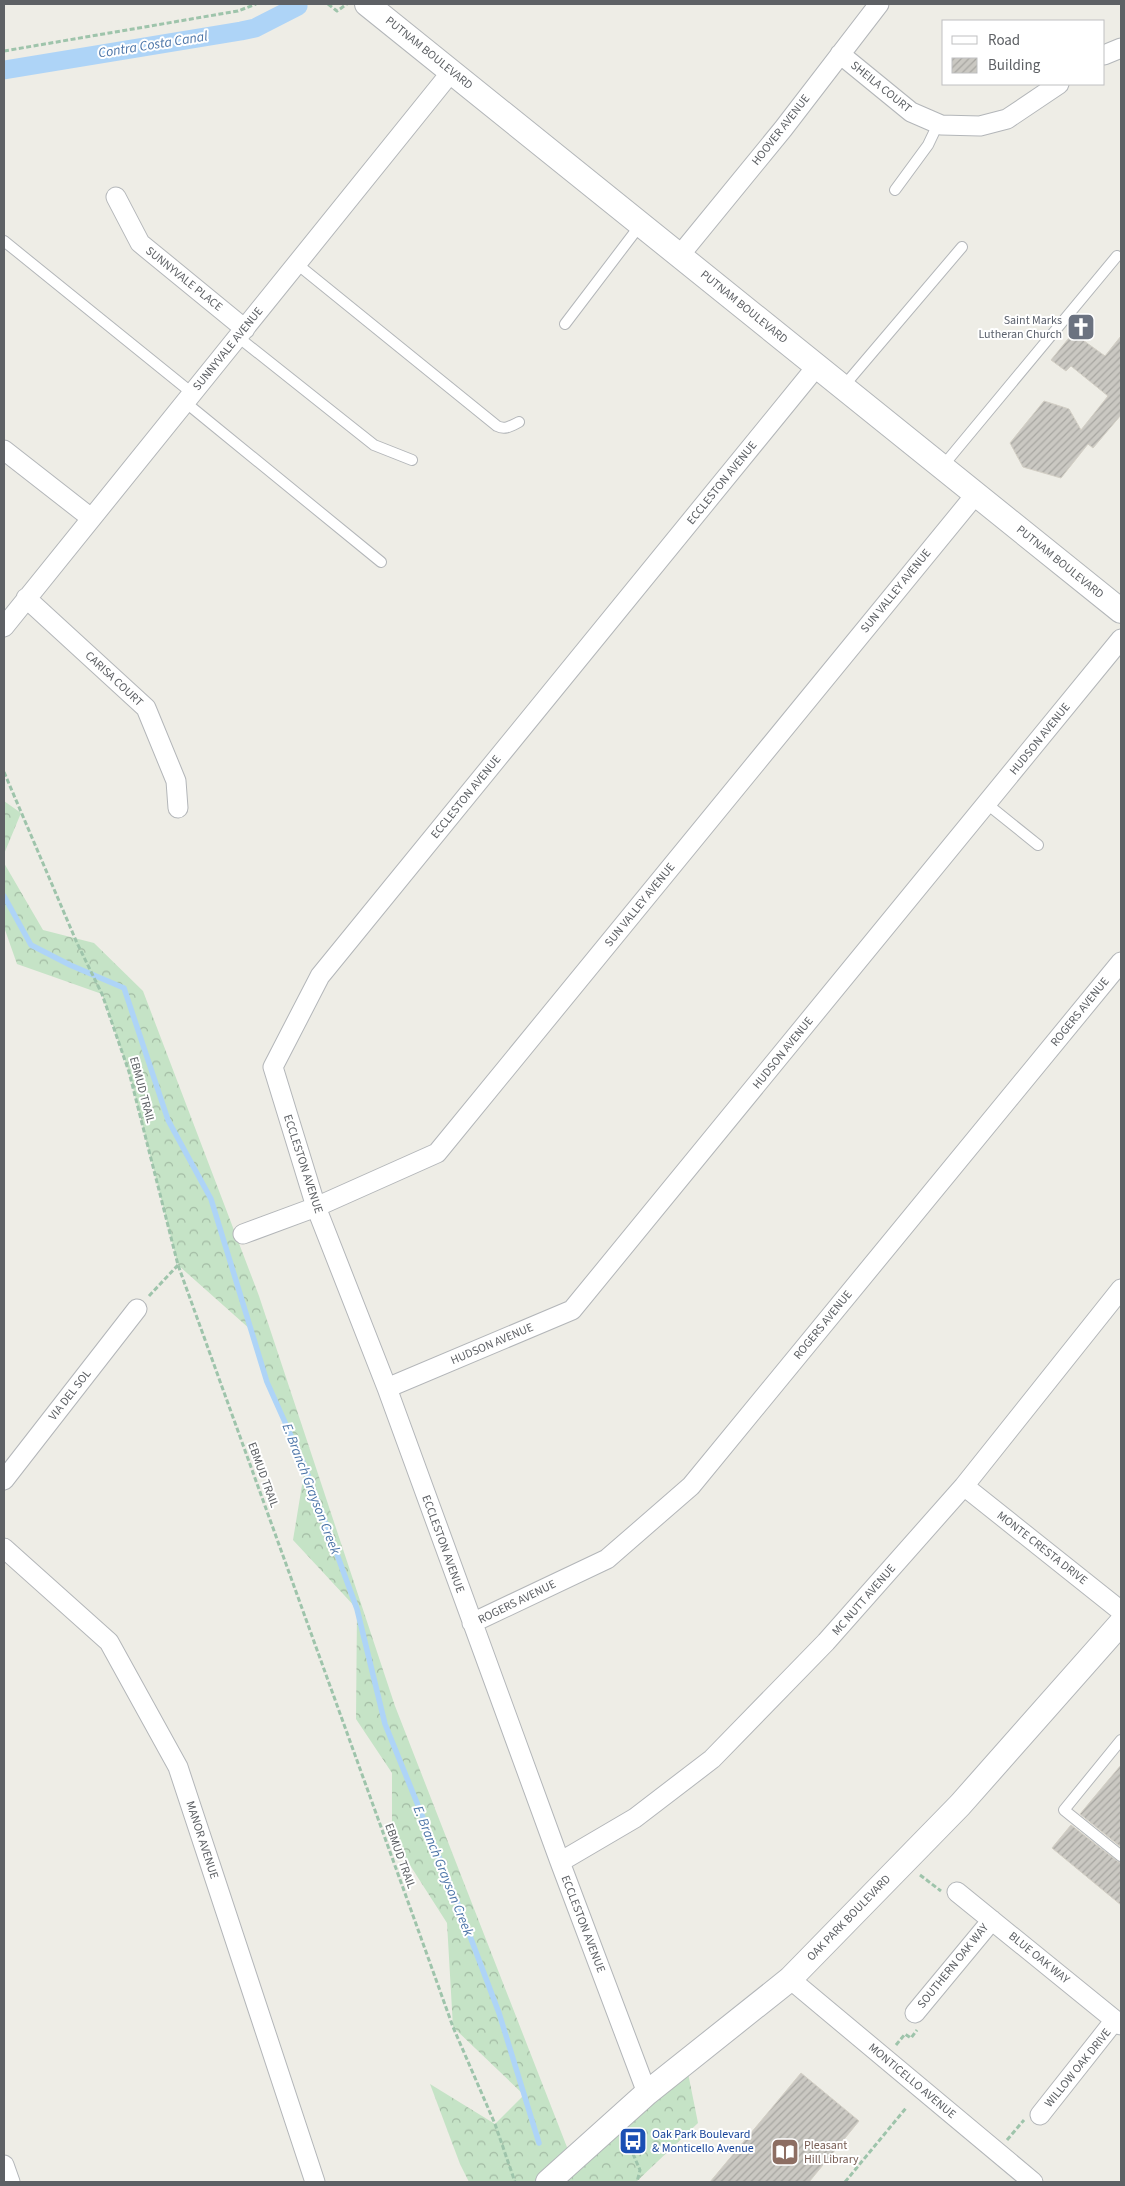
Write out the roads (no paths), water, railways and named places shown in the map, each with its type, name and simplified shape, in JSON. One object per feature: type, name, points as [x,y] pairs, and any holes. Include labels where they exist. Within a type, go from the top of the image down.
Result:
[{"type":"street","name":"PUTNAM BOULEVARD","points":[[367,4],[1121,611]]},
{"type":"street","name":"HOOVER AVENUE","points":[[680,255],[783,128],[879,4]]},
{"type":"street","points":[[1105,55],[1121,48]]},
{"type":"street","name":"SHEILA COURT","points":[[840,54],[911,112],[938,124],[980,126],[1007,119],[1058,85]]},
{"type":"street","name":"SUNNYVALE AVENUE","points":[[4,627],[452,71]]},
{"type":"street","name":"SUNNYVALE PLACE","points":[[116,197],[140,243],[241,333]]},
{"type":"street","name":"ECCLESTON AVENUE","points":[[647,2093],[560,1862],[387,1388],[316,1206],[273,1067],[320,976],[818,366]]},
{"type":"street","points":[[4,450],[91,518]]},
{"type":"street","name":"SUN VALLEY AVENUE","points":[[243,1234],[316,1206],[437,1153],[976,494]]},
{"type":"street","name":"CARISA COURT","points":[[26,598],[146,708],[176,781],[178,808]]},
{"type":"street","name":"HUDSON AVENUE","points":[[387,1388],[572,1310],[1121,639]]},
{"type":"street","name":"ROGERS AVENUE","points":[[472,1623],[607,1559],[691,1486],[1121,962]]},
{"type":"street","name":"MC NUTT AVENUE","points":[[560,1862],[635,1818],[712,1759],[826,1642],[964,1486],[1121,1289]]},
{"type":"street","name":"VIA DEL SOL","points":[[4,1480],[137,1310]]},
{"type":"street","name":"MONTE CRESTA DRIVE","points":[[964,1486],[1121,1611]]},
{"type":"street","name":"MANOR AVENUE","points":[[4,1548],[109,1642],[178,1767],[315,2182]]},
{"type":"street","name":"OAK PARK BOULEVARD","points":[[548,2182],[647,2093],[790,1979],[960,1805],[1121,1623]]},
{"type":"street","name":"BLUE OAK WAY","points":[[957,1892],[1118,2023]]},
{"type":"street","name":"SOUTHERN OAK WAY","points":[[915,2013],[992,1920]]},
{"type":"street","name":"MONTICELLO AVENUE","points":[[790,1979],[1033,2182]]},
{"type":"street","name":"WILLOW OAK DRIVE","points":[[1040,2115],[1118,2023]]},
{"type":"street","points":[[4,2165],[10,2182]]},
{"type":"lane","points":[[895,190],[928,145],[938,124]]},
{"type":"lane","points":[[565,324],[641,224]]},
{"type":"lane","points":[[4,241],[381,562]]},
{"type":"lane","points":[[843,387],[962,247]]},
{"type":"lane","points":[[942,467],[1117,256]]},
{"type":"lane","points":[[297,264],[497,426],[501,428],[508,427],[519,422]]},
{"type":"lane","points":[[241,333],[374,445],[412,460]]},
{"type":"lane","points":[[987,804],[1038,845]]},
{"type":"lane","points":[[1121,1740],[1064,1810],[1121,1856]]},
{"type":"waterway","name":"Contra Costa Canal","points":[[4,70],[255,28],[298,6]]},
{"type":"waterway","name":"E. Branch Grayson Creek","points":[[4,896],[31,945],[70,965],[124,988],[168,1120],[211,1199],[267,1382],[305,1467],[357,1609],[385,1724],[456,1899],[499,2013],[539,2143]]},
{"type":"place","name":"Saint Marks Lutheran Church","points":[[1081,327]]},
{"type":"place","name":"Oak Park Boulevard & Monticello Avenue","points":[[633,2141]]},
{"type":"place","name":"Pleasant Hill Library","points":[[785,2152]]}]
